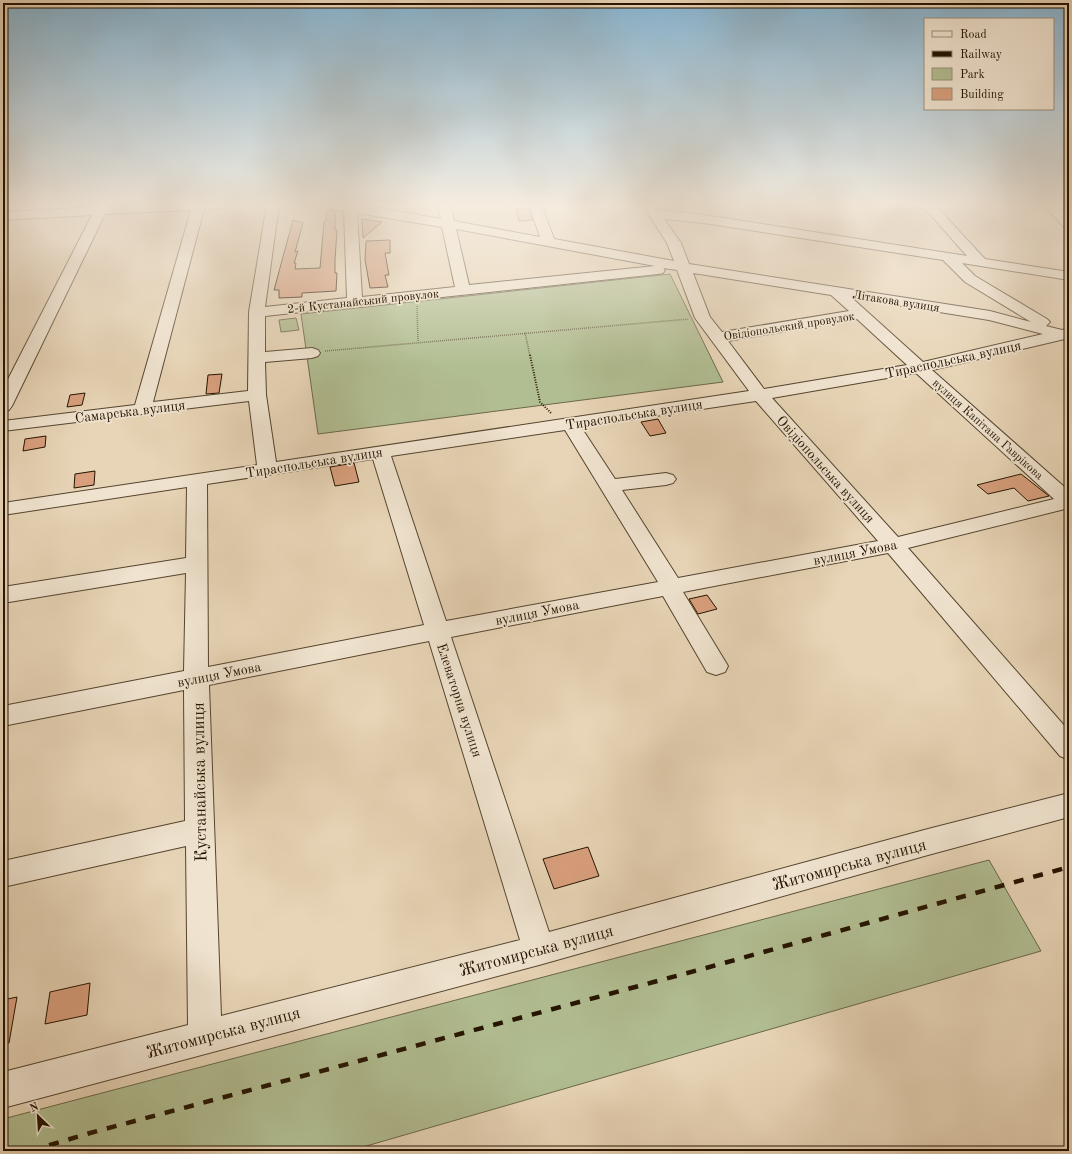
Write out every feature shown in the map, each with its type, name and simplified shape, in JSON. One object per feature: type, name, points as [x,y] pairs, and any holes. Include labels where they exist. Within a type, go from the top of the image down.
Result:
[{"type":"street","points":[[3,406],[77,258]]},
{"type":"street","points":[[142,410],[184,258]]},
{"type":"street","points":[[266,258],[258,312],[257,395],[267,469]]},
{"type":"street","points":[[353,258],[355,302]]},
{"type":"street","points":[[456,258],[463,291]]},
{"type":"street","name":"Літакова вулиця","points":[[632,258],[990,316],[1067,335]]},
{"type":"street","name":"Овідіопольська вулиця","points":[[680,258],[703,318],[760,395],[893,545],[1069,749]]},
{"type":"street","points":[[948,258],[1069,276]]},
{"type":"street","points":[[948,258],[970,279],[1067,335]]},
{"type":"street","points":[[976,258],[981,263]]},
{"type":"street","name":"2-й Кустанайський провулок","points":[[258,312],[683,267]]},
{"type":"street","name":"вулиця Капітана Гаврікова","points":[[836,292],[1069,502]]},
{"type":"street","name":"Овідіопольский провулок","points":[[717,338],[861,314]]},
{"type":"street","name":"Тираспольська вулиця","points":[[3,509],[760,395],[919,368],[1067,335]]},
{"type":"street","points":[[257,358],[312,353]]},
{"type":"street","name":"Самарська вулиця","points":[[3,426],[257,395]]},
{"type":"street","points":[[570,424],[670,587],[716,666]]},
{"type":"street","name":"Елеваторна вулиця","points":[[380,452],[539,950]]},
{"type":"street","points":[[609,486],[666,479]]},
{"type":"street","name":"Кустанайська вулиця","points":[[197,480],[196,678],[205,1037]]},
{"type":"street","name":"вулиця Умова","points":[[3,716],[438,631],[893,545],[1069,502]]},
{"type":"street","points":[[3,595],[196,564]]},
{"type":"street","name":"Житомирська вулиця","points":[[3,1090],[539,950],[928,842],[1069,805]]},
{"type":"street","points":[[3,874],[200,830]]},
{"type":"path","points":[[417,304],[418,342]]},
{"type":"path","points":[[312,353],[360,347],[703,318]]},
{"type":"path","points":[[525,333],[540,402]]},
{"type":"green space","points":[[670,274],[723,382],[318,434],[301,314]]},
{"type":"green space","points":[[296,318],[299,330],[281,332],[279,320]]},
{"type":"green space","points":[[989,860],[1041,951],[349,1151],[3,1151],[3,1119]]},
{"type":"building","points":[[283,258],[296,258],[294,263],[296,263],[295,269],[320,268],[321,258],[335,258],[335,273],[337,273],[336,291],[302,293],[302,297],[279,298],[279,290],[274,290]]},
{"type":"building","points":[[365,258],[386,258],[389,275],[385,275],[388,287],[370,288]]},
{"type":"building","points":[[222,374],[219,393],[206,394],[208,375]]},
{"type":"building","points":[[85,393],[82,405],[67,407],[70,395]]},
{"type":"building","points":[[658,419],[666,433],[650,436],[641,422]]},
{"type":"building","points":[[46,436],[45,447],[23,451],[25,439]]},
{"type":"building","points":[[354,463],[359,482],[335,486],[330,467]]},
{"type":"building","points":[[95,471],[94,485],[74,488],[75,474]]},
{"type":"building","points":[[1021,474],[1049,496],[1028,501],[1014,488],[988,494],[977,485]]},
{"type":"building","points":[[707,595],[717,609],[698,614],[689,599]]},
{"type":"building","points":[[588,847],[599,876],[554,889],[543,859]]},
{"type":"building","points":[[90,983],[87,1015],[45,1024],[50,992]]},
{"type":"building","points":[[17,997],[9,1043],[3,1043],[3,1000]]},
{"type":"railway","points":[[30,1151],[90,1133],[706,968],[1069,867]]}]
